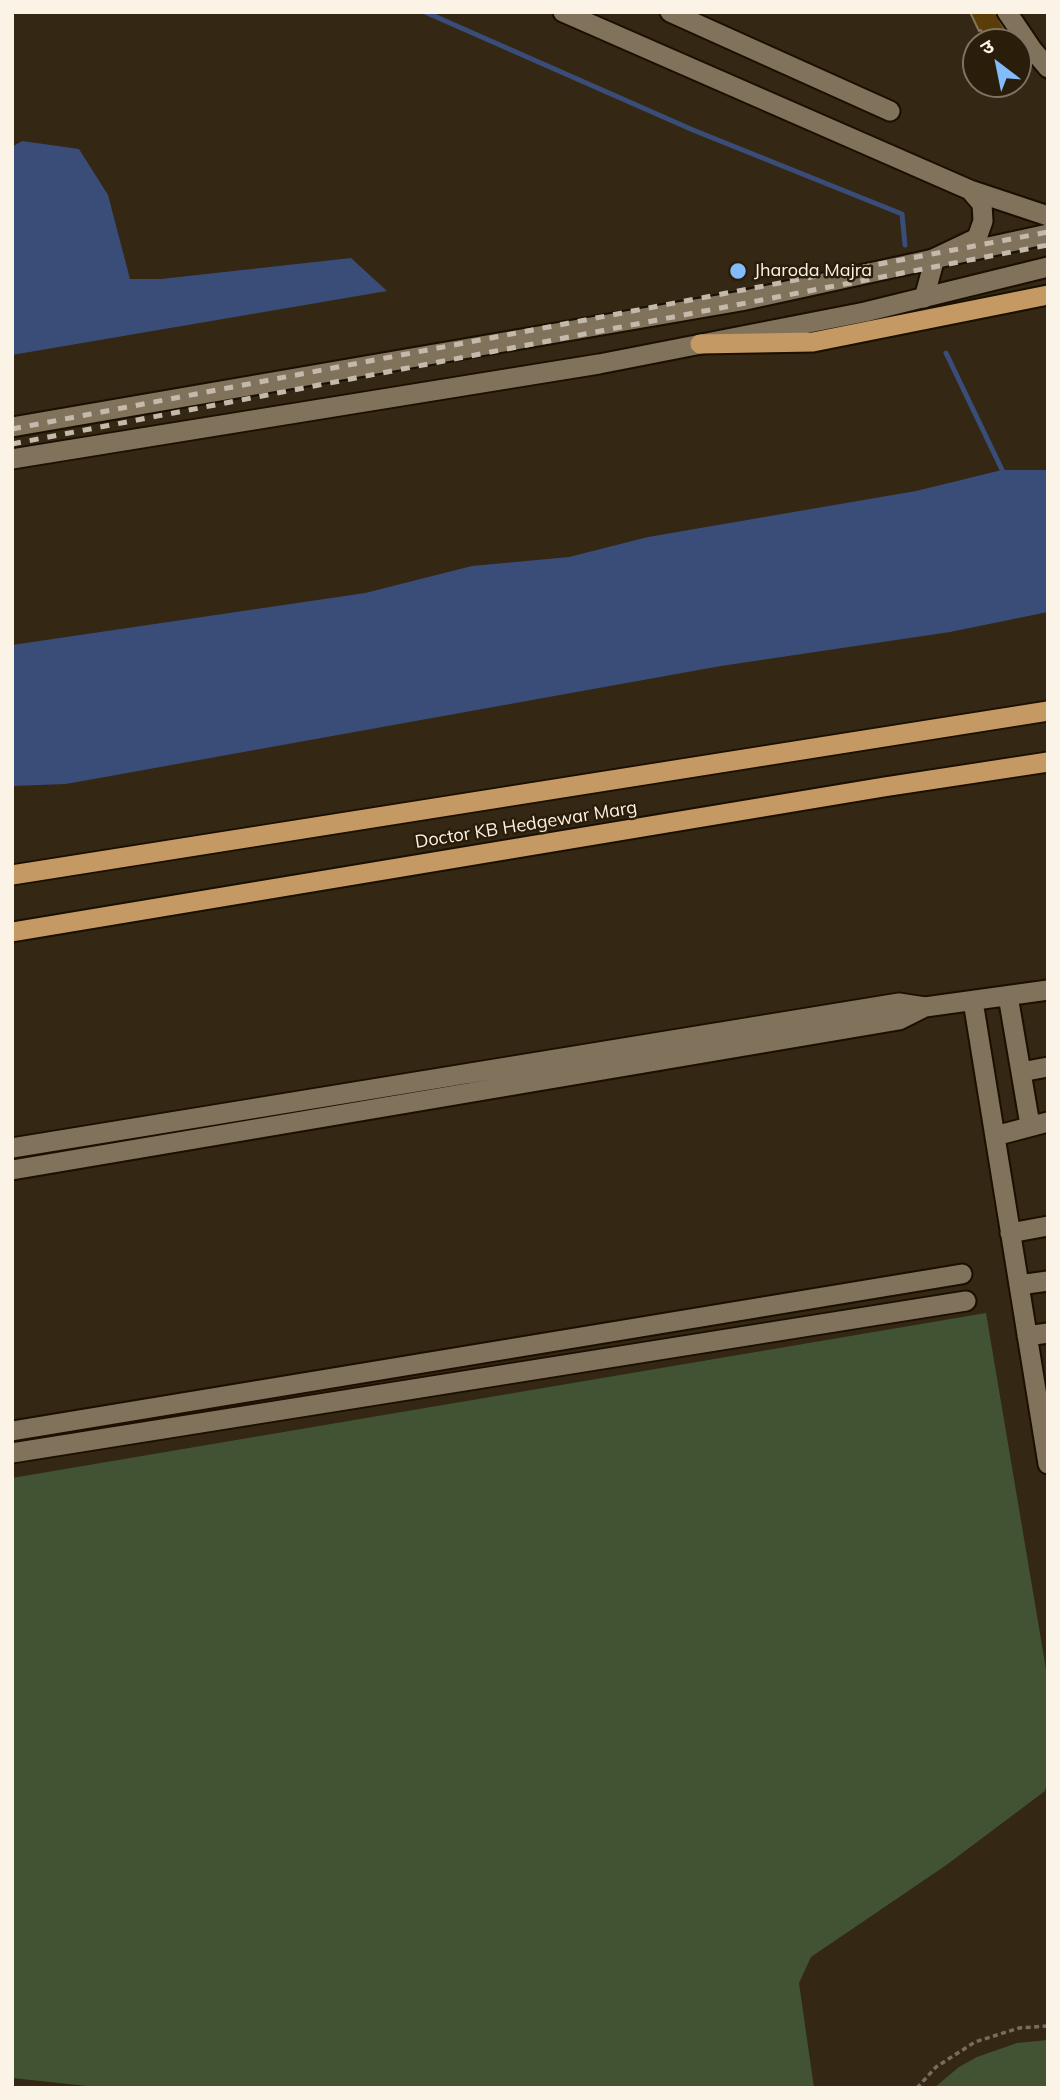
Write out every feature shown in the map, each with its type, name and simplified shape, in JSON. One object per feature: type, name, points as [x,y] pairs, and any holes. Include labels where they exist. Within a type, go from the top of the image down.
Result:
[{"type":"highway","points":[[700,344],[813,342],[1048,295]]},
{"type":"highway","name":"Doctor KB Hedgewar Marg","points":[[12,875],[1048,710]]},
{"type":"highway","name":"Doctor KB Hedgewar Marg","points":[[12,932],[1048,762]]},
{"type":"street","points":[[563,12],[970,190],[1048,216]]},
{"type":"street","points":[[670,12],[890,111]]},
{"type":"street","points":[[1007,12],[1048,68]]},
{"type":"street","points":[[924,298],[935,258],[976,238],[983,221],[982,204],[970,190]]},
{"type":"street","points":[[12,426],[741,301],[1048,234]]},
{"type":"street","points":[[12,459],[599,364],[865,312],[1048,267]]},
{"type":"street","points":[[12,1148],[885,1005],[899,1003],[925,1007],[1048,990]]},
{"type":"street","points":[[995,1136],[1039,1124],[1021,1072],[1008,996]]},
{"type":"street","points":[[973,1001],[1027,1336],[1042,1391],[1047,1453]]},
{"type":"street","points":[[12,1170],[899,1020],[925,1007]]},
{"type":"street","points":[[1021,1072],[1048,1068]]},
{"type":"street","points":[[1010,1233],[1048,1226]]},
{"type":"street","points":[[12,1431],[961,1274]]},
{"type":"street","points":[[1019,1285],[1048,1281]]},
{"type":"street","points":[[12,1453],[966,1301]]},
{"type":"street","points":[[1027,1336],[1048,1333]]},
{"type":"path","points":[[917,2088],[936,2067],[975,2042],[1019,2028],[1048,2026]]},
{"type":"green space","points":[[986,1313],[1048,1681],[1048,1776],[1045,1791],[945,1866],[811,1957],[799,1983],[814,2088],[106,2088],[12,2078],[12,1478]]},
{"type":"green space","points":[[1048,2040],[1048,2088],[934,2088],[959,2067],[977,2057],[1017,2043]]},
{"type":"water","points":[[22,141],[79,149],[108,195],[130,279],[161,279],[351,258],[387,291],[12,355],[12,147]]},
{"type":"water","points":[[1002,470],[1048,470],[1048,612],[950,632],[721,666],[66,784],[12,786],[12,645],[365,593],[472,566],[569,557],[648,537],[916,491]]},
{"type":"building","points":[[970,12],[995,12],[1004,28],[978,28]]},
{"type":"waterway","points":[[425,12],[693,130],[902,214],[905,245]]},
{"type":"waterway","points":[[946,353],[1005,476]]},
{"type":"railway","points":[[12,429],[1048,232]]},
{"type":"railway","points":[[12,444],[1048,245]]},
{"type":"place","name":"Jharoda Majra","points":[[738,271]]}]
